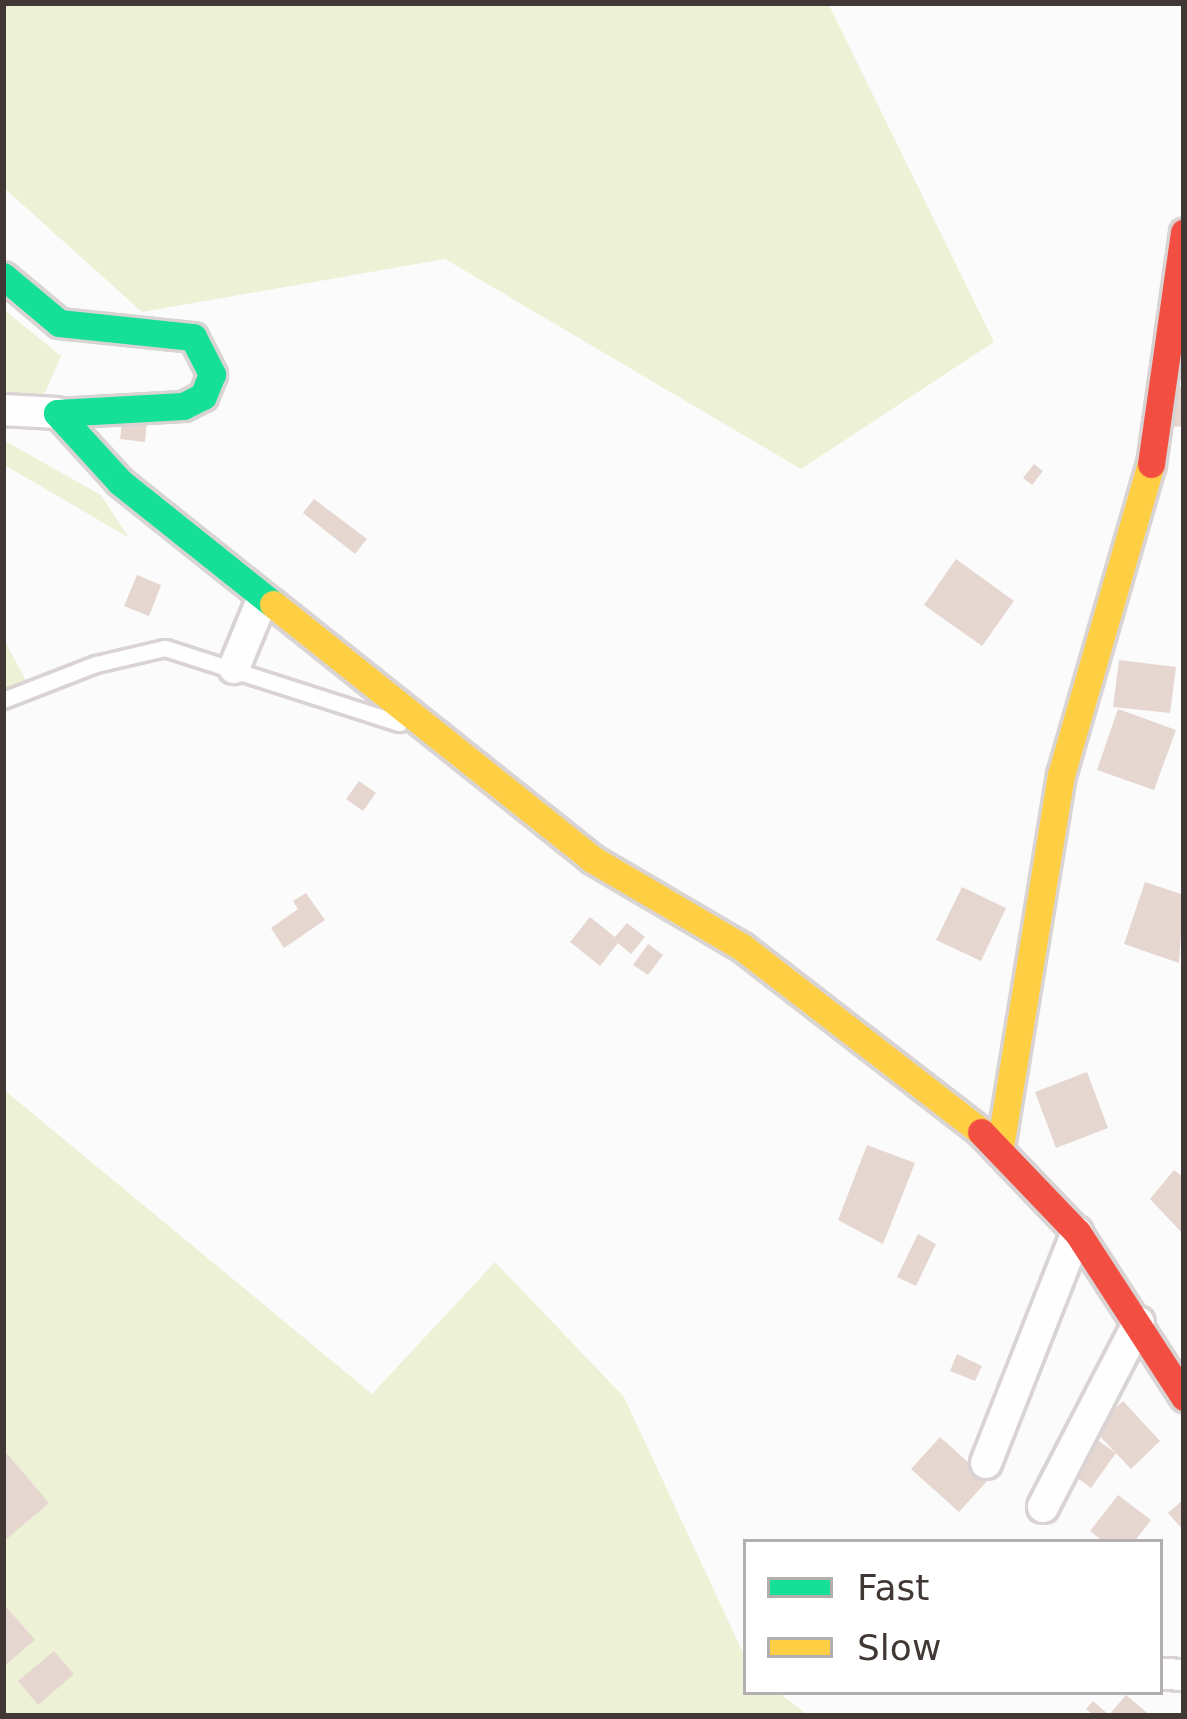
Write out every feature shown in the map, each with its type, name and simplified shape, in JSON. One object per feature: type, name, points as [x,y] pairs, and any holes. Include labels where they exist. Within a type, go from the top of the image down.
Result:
[{"type":"street","points":[[1000,1147],[1061,775],[1150,471],[1184,232]]},
{"type":"street","points":[[3,276],[59,323],[93,332],[173,331],[194,338],[212,374],[202,396],[183,406],[57,413],[3,410]]},
{"type":"street","points":[[57,413],[120,482],[262,600],[453,741],[592,860],[742,947],[1000,1147],[1077,1232],[1184,1397]]},
{"type":"street","points":[[234,668],[262,600]]},
{"type":"street","points":[[986,1463],[1077,1232]]},
{"type":"street","points":[[1042,1508],[1138,1322]]},
{"type":"lane","points":[[3,700],[97,664],[165,648],[453,741]]},
{"type":"green space","points":[[3,3],[828,3],[994,342],[801,469],[445,259],[142,312],[3,187]]},
{"type":"green space","points":[[3,309],[61,356],[37,412],[3,406]]},
{"type":"green space","points":[[3,440],[101,495],[129,538],[3,464]]},
{"type":"green space","points":[[3,638],[33,693],[3,703]]},
{"type":"green space","points":[[3,1089],[372,1394],[495,1262],[624,1397],[743,1653],[743,1695],[782,1695],[809,1716],[3,1716]]},
{"type":"building","points":[[1170,387],[1184,387],[1184,426],[1171,427]]},
{"type":"building","points":[[123,416],[147,419],[145,442],[120,439]]},
{"type":"building","points":[[1034,464],[1043,471],[1032,485],[1023,478]]},
{"type":"building","points":[[314,499],[367,539],[355,554],[303,513]]},
{"type":"building","points":[[956,559],[1014,601],[982,646],[924,605]]},
{"type":"building","points":[[137,575],[161,585],[149,616],[124,606]]},
{"type":"building","points":[[1119,660],[1176,667],[1170,713],[1113,707]]},
{"type":"building","points":[[1118,709],[1176,730],[1154,790],[1097,770]]},
{"type":"building","points":[[359,781],[376,793],[363,811],[346,799]]},
{"type":"building","points":[[1145,882],[1184,895],[1179,963],[1124,944]]},
{"type":"building","points":[[962,887],[1006,908],[981,961],[936,940]]},
{"type":"building","points":[[306,893],[325,920],[284,948],[271,928],[298,909],[293,901]]},
{"type":"building","points":[[590,917],[615,937],[627,923],[645,937],[631,954],[618,943],[600,966],[570,942]]},
{"type":"building","points":[[648,944],[663,955],[648,975],[633,965]]},
{"type":"building","points":[[1087,1072],[1108,1128],[1056,1148],[1035,1092]]},
{"type":"building","points":[[867,1145],[915,1163],[883,1244],[838,1220]]},
{"type":"building","points":[[1174,1170],[1184,1178],[1184,1235],[1150,1199]]},
{"type":"building","points":[[918,1234],[936,1244],[916,1286],[897,1277]]},
{"type":"building","points":[[957,1354],[982,1366],[975,1381],[950,1371]]},
{"type":"building","points":[[1123,1401],[1160,1441],[1131,1469],[1093,1429]]},
{"type":"building","points":[[940,1437],[988,1480],[959,1512],[911,1469]]},
{"type":"building","points":[[1093,1437],[1116,1453],[1091,1488],[1069,1472]]},
{"type":"building","points":[[3,1449],[49,1503],[3,1542]]},
{"type":"building","points":[[1118,1495],[1151,1520],[1136,1539],[1100,1539],[1090,1531]]},
{"type":"building","points":[[1184,1499],[1184,1531],[1168,1513]]},
{"type":"building","points":[[3,1603],[35,1640],[3,1667]]},
{"type":"building","points":[[54,1651],[74,1674],[38,1705],[18,1681]]},
{"type":"building","points":[[1126,1695],[1151,1716],[1095,1716],[1086,1709],[1093,1701],[1109,1715]]},
{"type":"traffic: fast","points":[[3,276],[59,323],[193,337],[212,374],[203,396],[183,406],[57,413],[120,482],[273,604]]},
{"type":"traffic: slow","points":[[1000,1147],[1061,775],[1151,464]]},
{"type":"traffic: slow","points":[[273,604],[592,859],[742,947],[981,1132]]},
{"type":"traffic: jam","points":[[1151,464],[1184,232]]},
{"type":"traffic: jam","points":[[981,1132],[1077,1232],[1184,1397]]}]
